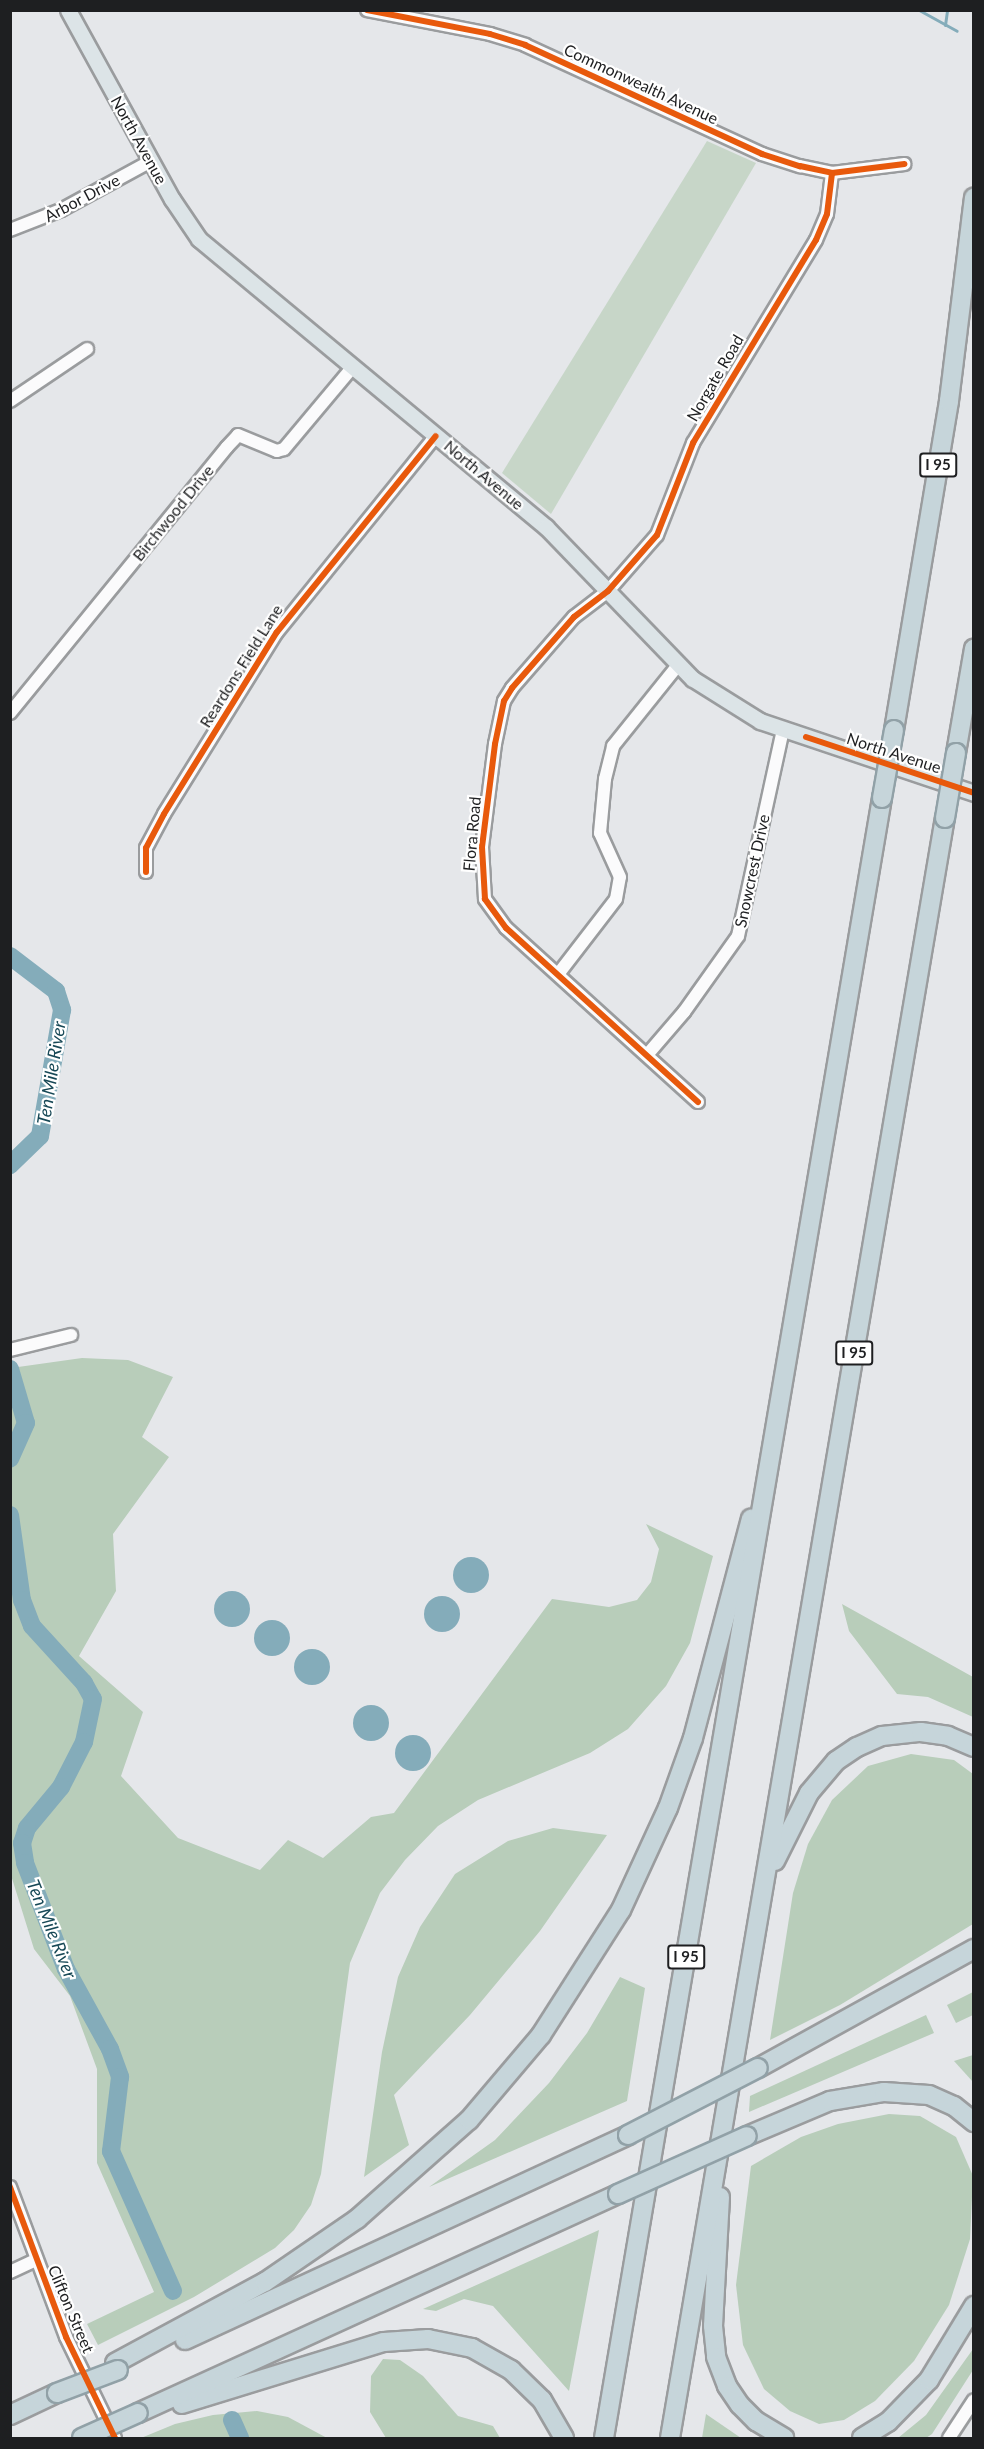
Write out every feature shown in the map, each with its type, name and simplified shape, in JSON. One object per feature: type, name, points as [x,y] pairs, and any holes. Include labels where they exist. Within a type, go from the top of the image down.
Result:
[{"type":"highway","name":"I 95","points":[[604,2439],[949,400],[974,198]]},
{"type":"highway","name":"I 95","points":[[670,2439],[974,649]]},
{"type":"highway","points":[[116,2366],[265,2283],[357,2219],[469,2120],[541,2035],[617,1918],[668,1808],[699,1715],[741,1548],[767,1475]]},
{"type":"highway","points":[[764,1888],[801,1807],[827,1771],[846,1753],[882,1736],[908,1732],[934,1733],[974,1747]]},
{"type":"highway","points":[[10,2415],[628,2135],[758,2068],[974,1949]]},
{"type":"highway","points":[[107,2439],[140,2417],[618,2194],[830,2101],[884,2092],[929,2095],[954,2106],[974,2122]]},
{"type":"highway","points":[[718,2153],[720,2213],[713,2326],[716,2357],[722,2376],[740,2405],[756,2421],[784,2439]]},
{"type":"highway","points":[[862,2439],[888,2422],[929,2380],[974,2306]]},
{"type":"highway","points":[[82,2439],[140,2417],[302,2365],[384,2342],[428,2339],[472,2348],[511,2370],[542,2400],[564,2439]]},
{"type":"main road","name":"North Avenue","points":[[68,10],[151,161],[200,238],[352,368],[546,527],[679,664],[720,699],[783,729],[974,794]]},
{"type":"street","name":"Commonwealth Avenue","points":[[367,10],[490,33],[525,45],[762,154],[832,173],[904,164]]},
{"type":"street","name":"Arbor Drive","points":[[10,230],[61,210],[151,161]]},
{"type":"street","name":"Norgate Road","points":[[608,591],[657,535],[693,443],[816,240],[827,214],[832,173]]},
{"type":"street","points":[[10,401],[87,350]]},
{"type":"street","name":"Birchwood Drive","points":[[10,712],[238,435],[277,451],[285,448],[352,368]]},
{"type":"street","name":"Reardons Field Lane","points":[[146,872],[146,848],[164,814],[277,632],[436,436]]},
{"type":"street","name":"Flora Road","points":[[608,591],[574,617],[512,688],[504,701],[495,744],[482,847],[484,898],[506,928],[559,973],[698,1102]]},
{"type":"street","points":[[559,973],[616,900],[620,877],[600,833],[605,779],[613,746],[679,664]]},
{"type":"street","name":"Snowcrest Drive","points":[[647,1055],[684,1012],[738,936],[783,729]]},
{"type":"street","points":[[10,1350],[71,1335]]},
{"type":"street","name":"Clifton Street","points":[[10,2187],[66,2337],[115,2439]]},
{"type":"street","points":[[10,2272],[36,2260]]},
{"type":"street","points":[[949,2439],[974,2400]]},
{"type":"green space","points":[[707,141],[756,163],[551,514],[502,473]]},
{"type":"green space","points":[[82,1358],[128,1360],[173,1377],[142,1437],[169,1457],[113,1534],[116,1591],[79,1656],[143,1712],[121,1776],[178,1838],[260,1870],[288,1840],[323,1858],[371,1817],[394,1813],[552,1599],[609,1607],[637,1600],[651,1582],[659,1549],[646,1524],[713,1556],[690,1643],[666,1686],[628,1729],[590,1753],[478,1800],[438,1826],[405,1860],[380,1893],[350,1963],[321,2174],[311,2205],[294,2230],[275,2248],[194,2297],[98,2345],[87,2324],[154,2292],[97,2163],[97,2069],[70,1996],[34,1949],[10,1872],[11,1368]]},
{"type":"green space","points":[[842,1604],[973,1677],[973,1717],[928,1697],[897,1694],[849,1631]]},
{"type":"green space","points":[[911,1754],[954,1760],[973,1774],[973,1924],[840,2005],[770,2040],[793,1893],[808,1844],[832,1800],[868,1766]]},
{"type":"green space","points":[[553,1828],[607,1835],[540,1931],[470,2015],[394,2095],[409,2145],[364,2177],[382,2052],[398,1977],[420,1927],[455,1874],[508,1841]]},
{"type":"green space","points":[[620,1977],[645,1988],[627,2101],[429,2187],[495,2140],[549,2083],[587,2033]]},
{"type":"green space","points":[[973,1992],[973,2015],[956,2023],[947,2005]]},
{"type":"green space","points":[[926,2015],[934,2033],[749,2112],[750,2096]]},
{"type":"green space","points":[[974,2055],[973,2082],[954,2061]]},
{"type":"green space","points":[[889,2114],[920,2116],[956,2137],[973,2176],[970,2239],[949,2305],[914,2361],[875,2401],[844,2420],[819,2424],[790,2411],[764,2389],[743,2345],[736,2285],[751,2166],[801,2137],[838,2124]]},
{"type":"green space","points":[[599,2230],[569,2391],[493,2306],[464,2299],[436,2311],[423,2309]]},
{"type":"green space","points":[[973,2349],[973,2370],[932,2434],[926,2438],[898,2438],[926,2415]]},
{"type":"green space","points":[[383,2359],[400,2360],[423,2376],[458,2416],[493,2426],[500,2438],[386,2438],[370,2412],[371,2376]]},
{"type":"green space","points":[[257,2411],[288,2417],[327,2438],[141,2438],[175,2424],[213,2415]]},
{"type":"green space","points":[[706,2414],[741,2438],[702,2438]]},
{"type":"water","points":[[471,1557],[484,1562],[489,1575],[484,1588],[471,1593],[458,1588],[453,1575],[458,1562]]},
{"type":"water","points":[[232,1591],[245,1596],[250,1609],[245,1622],[232,1627],[219,1622],[214,1609],[219,1596]]},
{"type":"water","points":[[442,1596],[455,1601],[460,1614],[455,1627],[442,1632],[429,1627],[424,1614],[429,1601]]},
{"type":"water","points":[[272,1620],[285,1625],[290,1638],[285,1651],[272,1656],[259,1651],[254,1638],[259,1625]]},
{"type":"water","points":[[312,1649],[325,1654],[330,1667],[325,1680],[312,1685],[299,1680],[294,1667],[299,1654]]},
{"type":"water","points":[[371,1705],[384,1710],[389,1723],[384,1736],[371,1741],[358,1736],[353,1723],[358,1710]]},
{"type":"water","points":[[413,1735],[426,1740],[431,1753],[426,1766],[413,1771],[400,1766],[395,1753],[400,1740]]},
{"type":"waterway","points":[[919,10],[957,31]]},
{"type":"waterway","points":[[945,25],[947,10]]},
{"type":"waterway","name":"Ten Mile River","points":[[10,956],[56,991],[62,1010],[40,1136],[10,1165]]},
{"type":"waterway","name":"Ten Mile River","points":[[10,1369],[26,1423],[10,1459]]},
{"type":"waterway","name":"Ten Mile River","points":[[10,1515],[22,1600],[32,1626],[84,1683],[93,1699],[84,1742],[61,1787],[27,1828],[22,1843],[25,1863],[66,1969],[110,2049],[120,2077],[111,2151],[173,2291]]},
{"type":"waterway","name":"Ten Mile River","points":[[232,2420],[240,2438]]},
{"type":"cycle path","points":[[367,10],[490,34],[525,45],[762,154],[800,166],[832,173],[904,164]]},
{"type":"cycle path","points":[[698,1102],[506,928],[485,899],[482,847],[495,744],[504,701],[512,688],[574,617],[608,591],[657,535],[693,443],[816,240],[827,214],[832,173]]},
{"type":"cycle path","points":[[146,872],[146,848],[164,814],[277,632],[436,436]]},
{"type":"cycle path","points":[[806,737],[974,793]]},
{"type":"cycle path","points":[[10,2187],[66,2337],[115,2438]]}]
